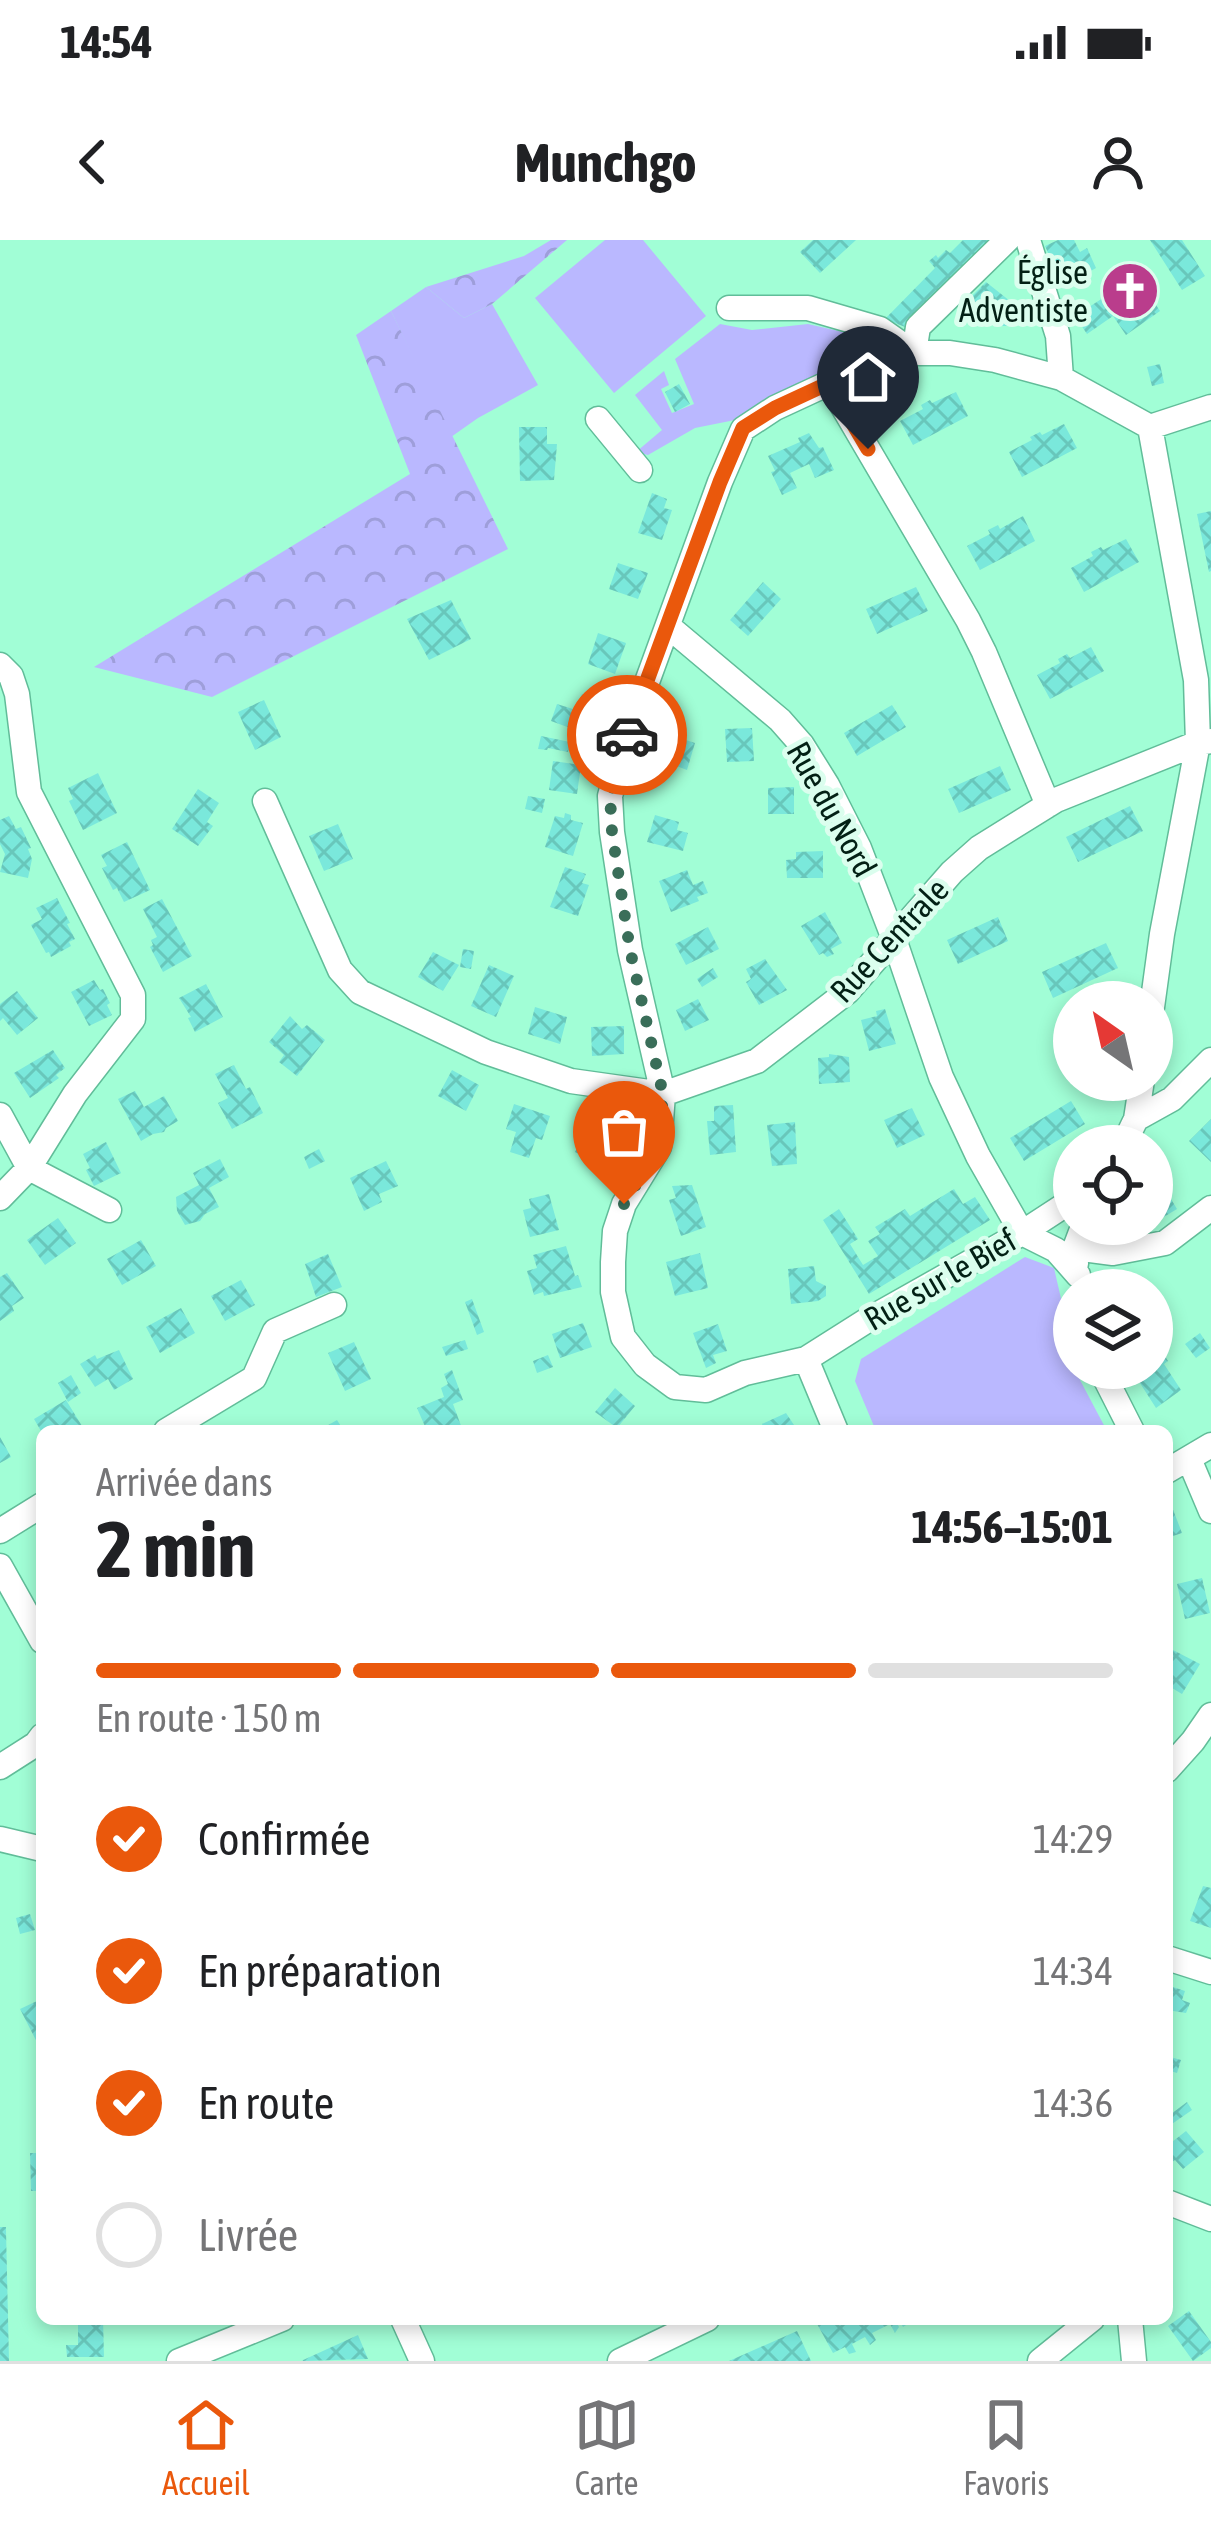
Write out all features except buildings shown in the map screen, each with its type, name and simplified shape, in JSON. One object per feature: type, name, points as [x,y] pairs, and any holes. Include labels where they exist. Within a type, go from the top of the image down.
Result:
[{"type":"street","points":[[914,353],[918,327],[1007,240]]},
{"type":"street","points":[[1028,240],[1058,336],[1061,378]]},
{"type":"street","points":[[729,308],[808,308],[880,329],[914,353]]},
{"type":"street","points":[[663,1094],[630,950],[610,796],[624,745],[743,428],[870,364],[914,353],[995,360],[1061,378],[1150,427],[1211,407]]},
{"type":"street","points":[[829,383],[968,620],[1048,805]]},
{"type":"street","points":[[598,419],[640,470]]},
{"type":"street","points":[[1150,427],[1204,742],[1156,981]]},
{"type":"street","name":"Rue du Nord","points":[[668,626],[764,706],[802,745],[826,785],[859,848],[940,1077],[1022,1233]]},
{"type":"street","points":[[0,665],[11,676],[17,694],[29,792],[133,995],[133,1019],[75,1094],[29,1168],[0,1198]]},
{"type":"street","name":"Rue Centrale","points":[[265,801],[340,970],[360,992],[486,1052],[571,1081],[663,1094],[757,1061],[847,992],[952,872],[979,848],[1048,805],[1204,742]]},
{"type":"street","points":[[1136,1119],[1172,1100],[1211,1060]]},
{"type":"street","name":"Rue sur le Bief","points":[[663,1094],[659,1147],[624,1204],[615,1232],[613,1292],[623,1337],[645,1365],[675,1387],[706,1390],[746,1373],[806,1359],[1053,1213]]},
{"type":"street","points":[[1133,1125],[1139,1101]]},
{"type":"street","points":[[0,1115],[29,1168],[109,1210]]},
{"type":"street","points":[[1173,1237],[1211,1208]]},
{"type":"street","points":[[1022,1233],[1056,1250],[1069,1269]]},
{"type":"street","points":[[1097,1245],[1113,1253],[1155,1245]]},
{"type":"street","points":[[176,1425],[254,1378],[275,1331],[334,1305]]},
{"type":"street","points":[[806,1359],[834,1425]]},
{"type":"street","points":[[1111,1389],[1129,1425]]},
{"type":"street","points":[[1189,1458],[1211,1510]]},
{"type":"street","points":[[0,1531],[36,1509]]},
{"type":"street","points":[[0,1566],[36,1630]]},
{"type":"street","points":[[1173,1763],[1211,1715]]},
{"type":"street","points":[[0,1767],[36,1744]]},
{"type":"street","points":[[0,1839],[36,1848]]},
{"type":"street","points":[[1173,1960],[1211,1972]]},
{"type":"street","points":[[1173,2204],[1211,2219]]},
{"type":"street","points":[[178,2361],[267,2325]]},
{"type":"street","points":[[406,2325],[422,2361]]},
{"type":"street","points":[[620,2361],[695,2325]]},
{"type":"street","points":[[1040,2361],[1085,2325]]},
{"type":"street","points":[[1131,2325],[1134,2361]]},
{"type":"green space","points":[[551,240],[567,240],[492,304],[464,318],[426,287],[524,256]]},
{"type":"green space","points":[[605,240],[643,240],[706,316],[614,393],[535,298]]},
{"type":"green space","points":[[426,287],[464,318],[492,304],[538,385],[451,437],[391,311]]},
{"type":"green space","points":[[391,311],[508,549],[212,697],[94,667],[410,474],[356,335]]},
{"type":"green space","points":[[720,324],[752,330],[808,324],[871,342],[871,356],[740,419],[695,428],[648,455],[636,452],[662,430],[635,395],[664,371],[669,385],[661,389],[672,413],[694,404],[675,359]]},
{"type":"green space","points":[[1025,1257],[1054,1269],[1053,1389],[1085,1389],[1104,1425],[873,1425],[855,1381],[861,1359]]},
{"type":"way so far","points":[[624,1204],[659,1147],[663,1094],[630,950],[612,832],[610,796],[627,735]]},
{"type":"place","name":"Église Adventiste","points":[[1130,291]]},
{"type":"route","points":[[627,735],[743,428],[829,383],[868,449]]}]
